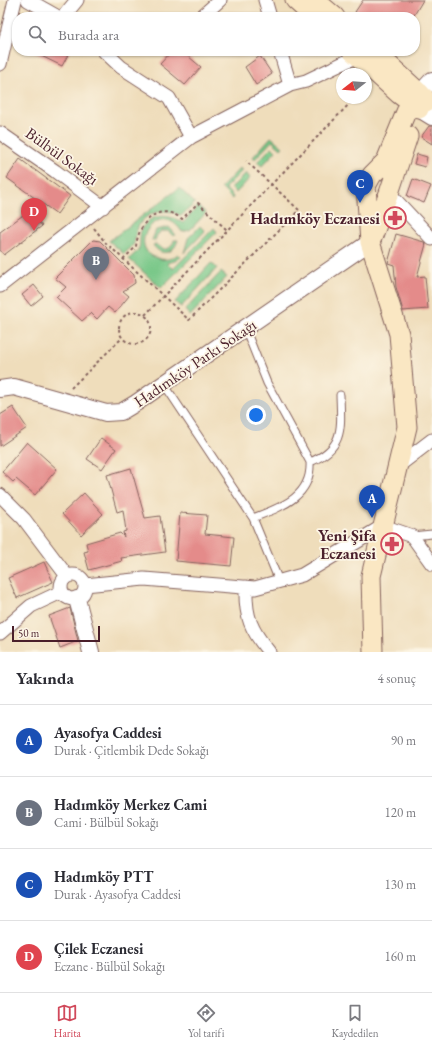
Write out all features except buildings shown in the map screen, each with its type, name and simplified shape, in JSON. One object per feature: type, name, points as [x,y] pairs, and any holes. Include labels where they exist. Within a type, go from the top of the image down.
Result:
[{"type":"main road","points":[[295,0],[308,12]]},
{"type":"main road","points":[[315,0],[329,12]]},
{"type":"main road","points":[[366,56],[426,100]]},
{"type":"main road","points":[[370,242],[389,193],[414,120],[426,100]]},
{"type":"main road","points":[[373,652],[371,576],[407,427],[399,334],[370,242],[366,186],[372,175],[386,161],[406,112],[426,100]]},
{"type":"street","points":[[12,12],[15,0]]},
{"type":"street","points":[[28,0],[49,12]]},
{"type":"street","points":[[67,12],[77,0]]},
{"type":"street","points":[[207,12],[220,0]]},
{"type":"street","points":[[266,0],[269,12]]},
{"type":"street","points":[[0,64],[12,13]]},
{"type":"street","points":[[109,56],[121,67],[169,98],[191,137]]},
{"type":"street","points":[[281,56],[290,85]]},
{"type":"street","points":[[0,286],[87,220],[191,137],[290,85],[306,81],[356,56]]},
{"type":"street","name":"Bülbül Sokağı","points":[[0,133],[55,171],[103,207]]},
{"type":"street","points":[[389,193],[432,239]]},
{"type":"street","name":"Hadımköy Parkı Sokağı","points":[[0,389],[14,387],[66,400],[106,413],[115,413],[128,409],[370,242]]},
{"type":"street","points":[[398,466],[432,440]]},
{"type":"street","points":[[0,495],[24,519],[67,576]]},
{"type":"street","points":[[85,585],[144,579],[255,588],[302,574],[383,526],[412,536],[432,564]]},
{"type":"street","points":[[72,574],[78,576],[85,585],[82,596],[77,599],[68,599],[61,592],[60,586],[62,580],[72,574]]},
{"type":"street","points":[[246,587],[246,602],[250,624],[269,652]]},
{"type":"street","points":[[0,633],[31,606],[61,592]]},
{"type":"street","points":[[77,599],[91,652]]},
{"type":"lane","points":[[245,328],[267,383],[310,462],[311,474],[304,490],[282,506],[253,518]]},
{"type":"lane","points":[[164,384],[253,518],[280,581]]},
{"type":"lane","points":[[310,462],[324,457],[336,445],[341,428],[340,395]]},
{"type":"lane","points":[[412,536],[432,534]]},
{"type":"path","points":[[145,315],[349,104]]},
{"type":"path","points":[[87,220],[105,242],[189,320],[298,210],[246,161]]},
{"type":"path","points":[[123,259],[136,246],[139,229],[146,220],[156,215],[174,214],[182,219],[198,203],[227,230]]},
{"type":"path","points":[[132,312],[145,315],[151,326],[149,336],[146,340],[136,344],[130,344],[122,338],[119,327],[123,318],[132,312]]},
{"type":"path","points":[[66,400],[70,389],[122,338]]},
{"type":"green space","points":[[271,137],[283,147],[281,149],[272,141],[255,159],[253,157]]},
{"type":"green space","points":[[272,147],[276,151],[262,166],[257,162]]},
{"type":"green space","points":[[240,168],[242,171],[225,188],[233,197],[232,199],[221,188]]},
{"type":"green space","points":[[246,173],[250,178],[236,193],[231,188]]},
{"type":"green space","points":[[179,188],[195,203],[181,216],[175,213],[163,211],[146,217],[138,227],[133,245],[124,254],[109,241]]},
{"type":"green space","points":[[198,206],[206,213],[190,230],[182,232],[173,223],[164,220],[156,222],[149,228],[145,236],[144,244],[148,252],[157,258],[168,259],[178,254],[181,257],[175,261],[167,263],[173,269],[214,228],[217,232],[161,288],[129,259],[139,248],[141,231],[144,225],[159,216],[172,218],[183,223]]},
{"type":"green space","points":[[200,226],[205,231],[184,253],[188,238]]},
{"type":"green space","points":[[169,227],[176,235],[173,236],[168,231],[162,231],[157,235],[155,241],[152,240],[156,230]]},
{"type":"green space","points":[[174,240],[178,240],[176,245],[167,252],[156,249],[153,245],[156,244],[161,248],[167,249],[171,246]]},
{"type":"green space","points":[[211,263],[217,268],[181,307],[175,302]]},
{"type":"green space","points":[[221,272],[227,277],[190,316],[185,310]]},
{"type":"place","name":"Hadımköy PTT","points":[[360,203]]},
{"type":"place","name":"Hadımköy Eczanesi","points":[[395,218]]},
{"type":"place","name":"Çilek Eczanesi","points":[[34,231]]},
{"type":"place","name":"Hadımköy Merkez Cami","points":[[96,280]]},
{"type":"place","name":"Ayasofya Caddesi","points":[[372,518]]},
{"type":"place","name":"Yeni Şifa Eczanesi","points":[[392,544]]}]
